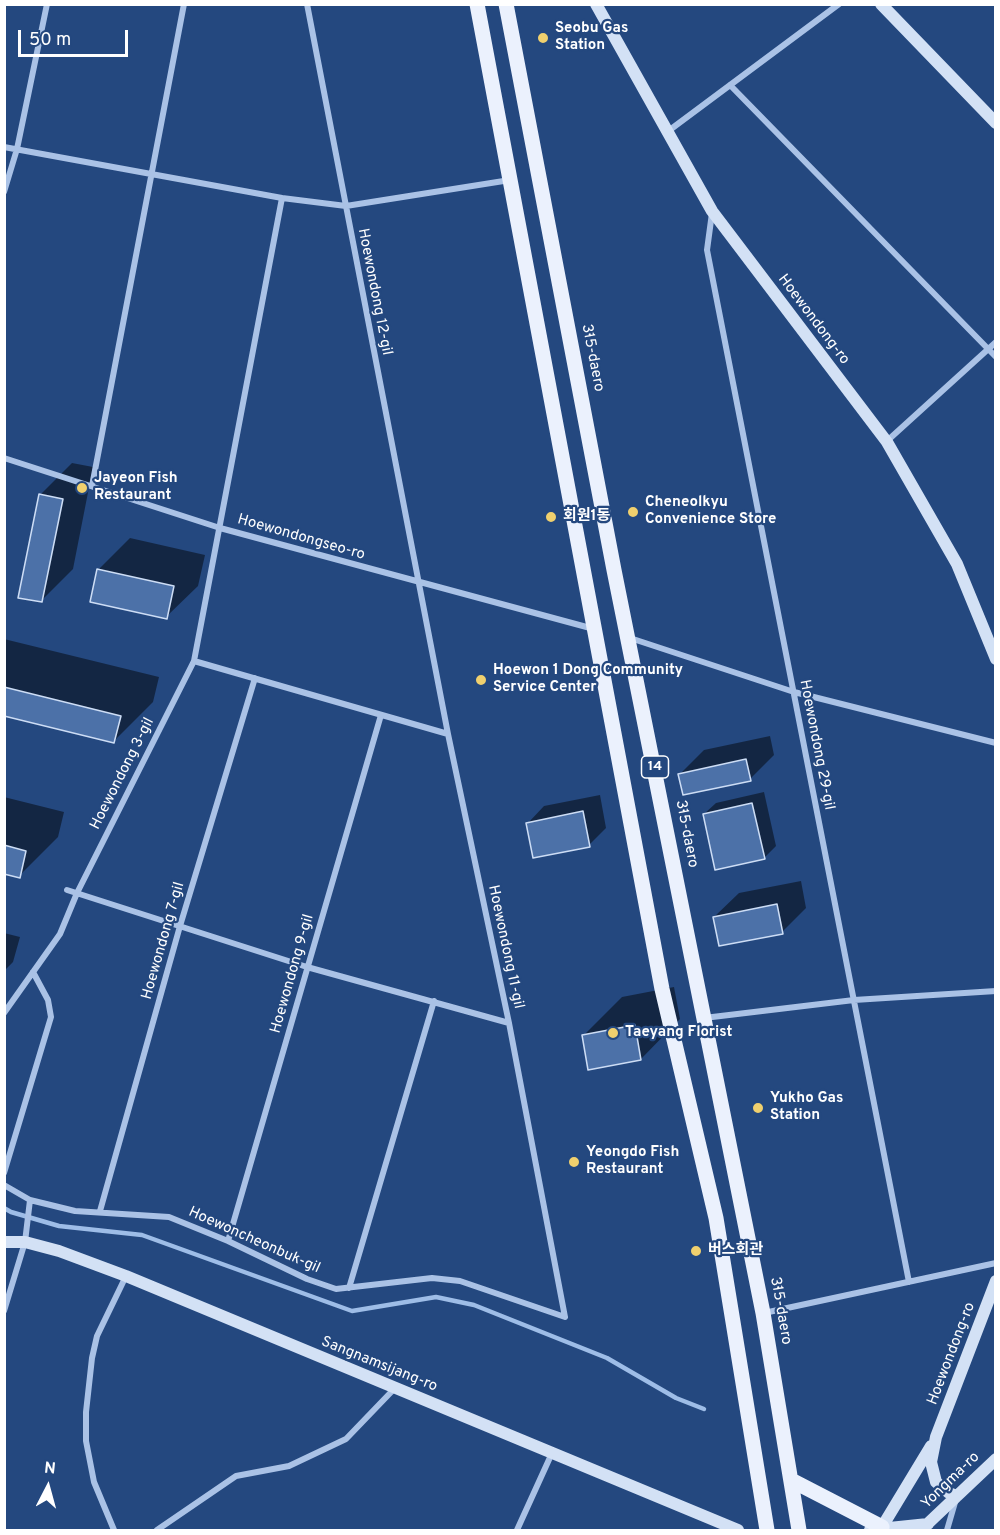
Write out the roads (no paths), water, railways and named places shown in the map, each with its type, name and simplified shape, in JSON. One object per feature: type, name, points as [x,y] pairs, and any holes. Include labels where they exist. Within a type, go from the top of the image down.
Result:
[{"type":"main road","name":"14","points":[[477,4],[662,989],[716,1218],[767,1530]]},
{"type":"main road","name":"3·15-daero","points":[[506,4],[614,570],[763,1313],[800,1530]]},
{"type":"main road","name":"Hoewondong-ro","points":[[596,4],[712,211],[887,442],[957,564],[996,659]]},
{"type":"main road","points":[[881,4],[996,123]]},
{"type":"main road","name":"Sangnamsijang-ro","points":[[4,1242],[25,1242],[59,1251],[126,1276],[738,1530]]},
{"type":"main road","name":"Hoewondong-ro","points":[[936,1437],[996,1281]]},
{"type":"main road","points":[[936,1437],[931,1462],[936,1482],[949,1493],[957,1496]]},
{"type":"main road","points":[[876,1529],[936,1437]]},
{"type":"main road","name":"Yongma-ro","points":[[924,1527],[996,1459]]},
{"type":"main road","points":[[791,1480],[876,1529],[924,1527]]},
{"type":"street","points":[[4,192],[17,149],[47,4]]},
{"type":"street","points":[[92,486],[154,173],[184,4]]},
{"type":"street","name":"Hoewondong 12-gil","points":[[307,4],[418,583]]},
{"type":"street","points":[[666,132],[839,4]]},
{"type":"street","points":[[730,85],[996,357]]},
{"type":"street","points":[[4,147],[282,198],[346,206],[510,180]]},
{"type":"street","name":"Hoewondong 3-gil","points":[[4,1013],[60,934],[77,893],[194,661],[282,198]]},
{"type":"street","name":"Hoewondong 29-gil","points":[[712,211],[707,250],[909,1282]]},
{"type":"street","points":[[887,442],[996,342]]},
{"type":"street","name":"Hoewondongseo-ro","points":[[4,458],[220,528],[595,629]]},
{"type":"street","name":"Hoewondong 11-gil","points":[[418,583],[509,1023],[565,1317]]},
{"type":"street","points":[[629,638],[794,692],[996,743]]},
{"type":"street","points":[[194,661],[448,734]]},
{"type":"street","name":"Hoewondong 7-gil","points":[[100,1211],[180,926],[255,678]]},
{"type":"street","name":"Hoewondong 9-gil","points":[[228,1241],[381,715]]},
{"type":"street","points":[[67,890],[307,967],[509,1023]]},
{"type":"street","points":[[4,1173],[51,1017],[48,1000],[33,972]]},
{"type":"street","points":[[704,1018],[854,1000],[996,991]]},
{"type":"street","points":[[349,1288],[434,1001]]},
{"type":"street","name":"Hoewoncheonbuk-gil","points":[[4,1185],[30,1204],[75,1211],[169,1217],[228,1241],[307,1279],[336,1289],[432,1278],[460,1281],[565,1317]]},
{"type":"street","points":[[4,1311],[25,1242],[30,1204]]},
{"type":"street","points":[[763,1313],[996,1263]]},
{"type":"street","points":[[114,1530],[94,1482],[86,1441],[86,1412],[97,1336],[126,1276]]},
{"type":"street","points":[[157,1530],[236,1476],[288,1466],[346,1439],[396,1388]]},
{"type":"street","points":[[518,1530],[552,1453]]},
{"type":"street","points":[[947,1530],[957,1496]]},
{"type":"waterway","points":[[4,1208],[59,1226],[142,1235],[352,1311],[436,1297],[474,1305],[607,1358],[676,1398],[704,1409]]},
{"type":"place","name":"Seobu Gas Station","points":[[543,38]]},
{"type":"place","name":"Jayeon Fish Restaurant","points":[[82,488]]},
{"type":"place","name":"Cheneolkyu Convenience Store","points":[[633,512]]},
{"type":"place","name":"회원1동","points":[[551,517]]},
{"type":"place","name":"Hoewon 1 Dong Community Service Center","points":[[481,680]]},
{"type":"place","name":"Taeyang Florist","points":[[613,1033]]},
{"type":"place","name":"Yukho Gas Station","points":[[758,1108]]},
{"type":"place","name":"Yeongdo Fish Restaurant","points":[[574,1162]]},
{"type":"place","name":"버스회관","points":[[696,1251]]}]
